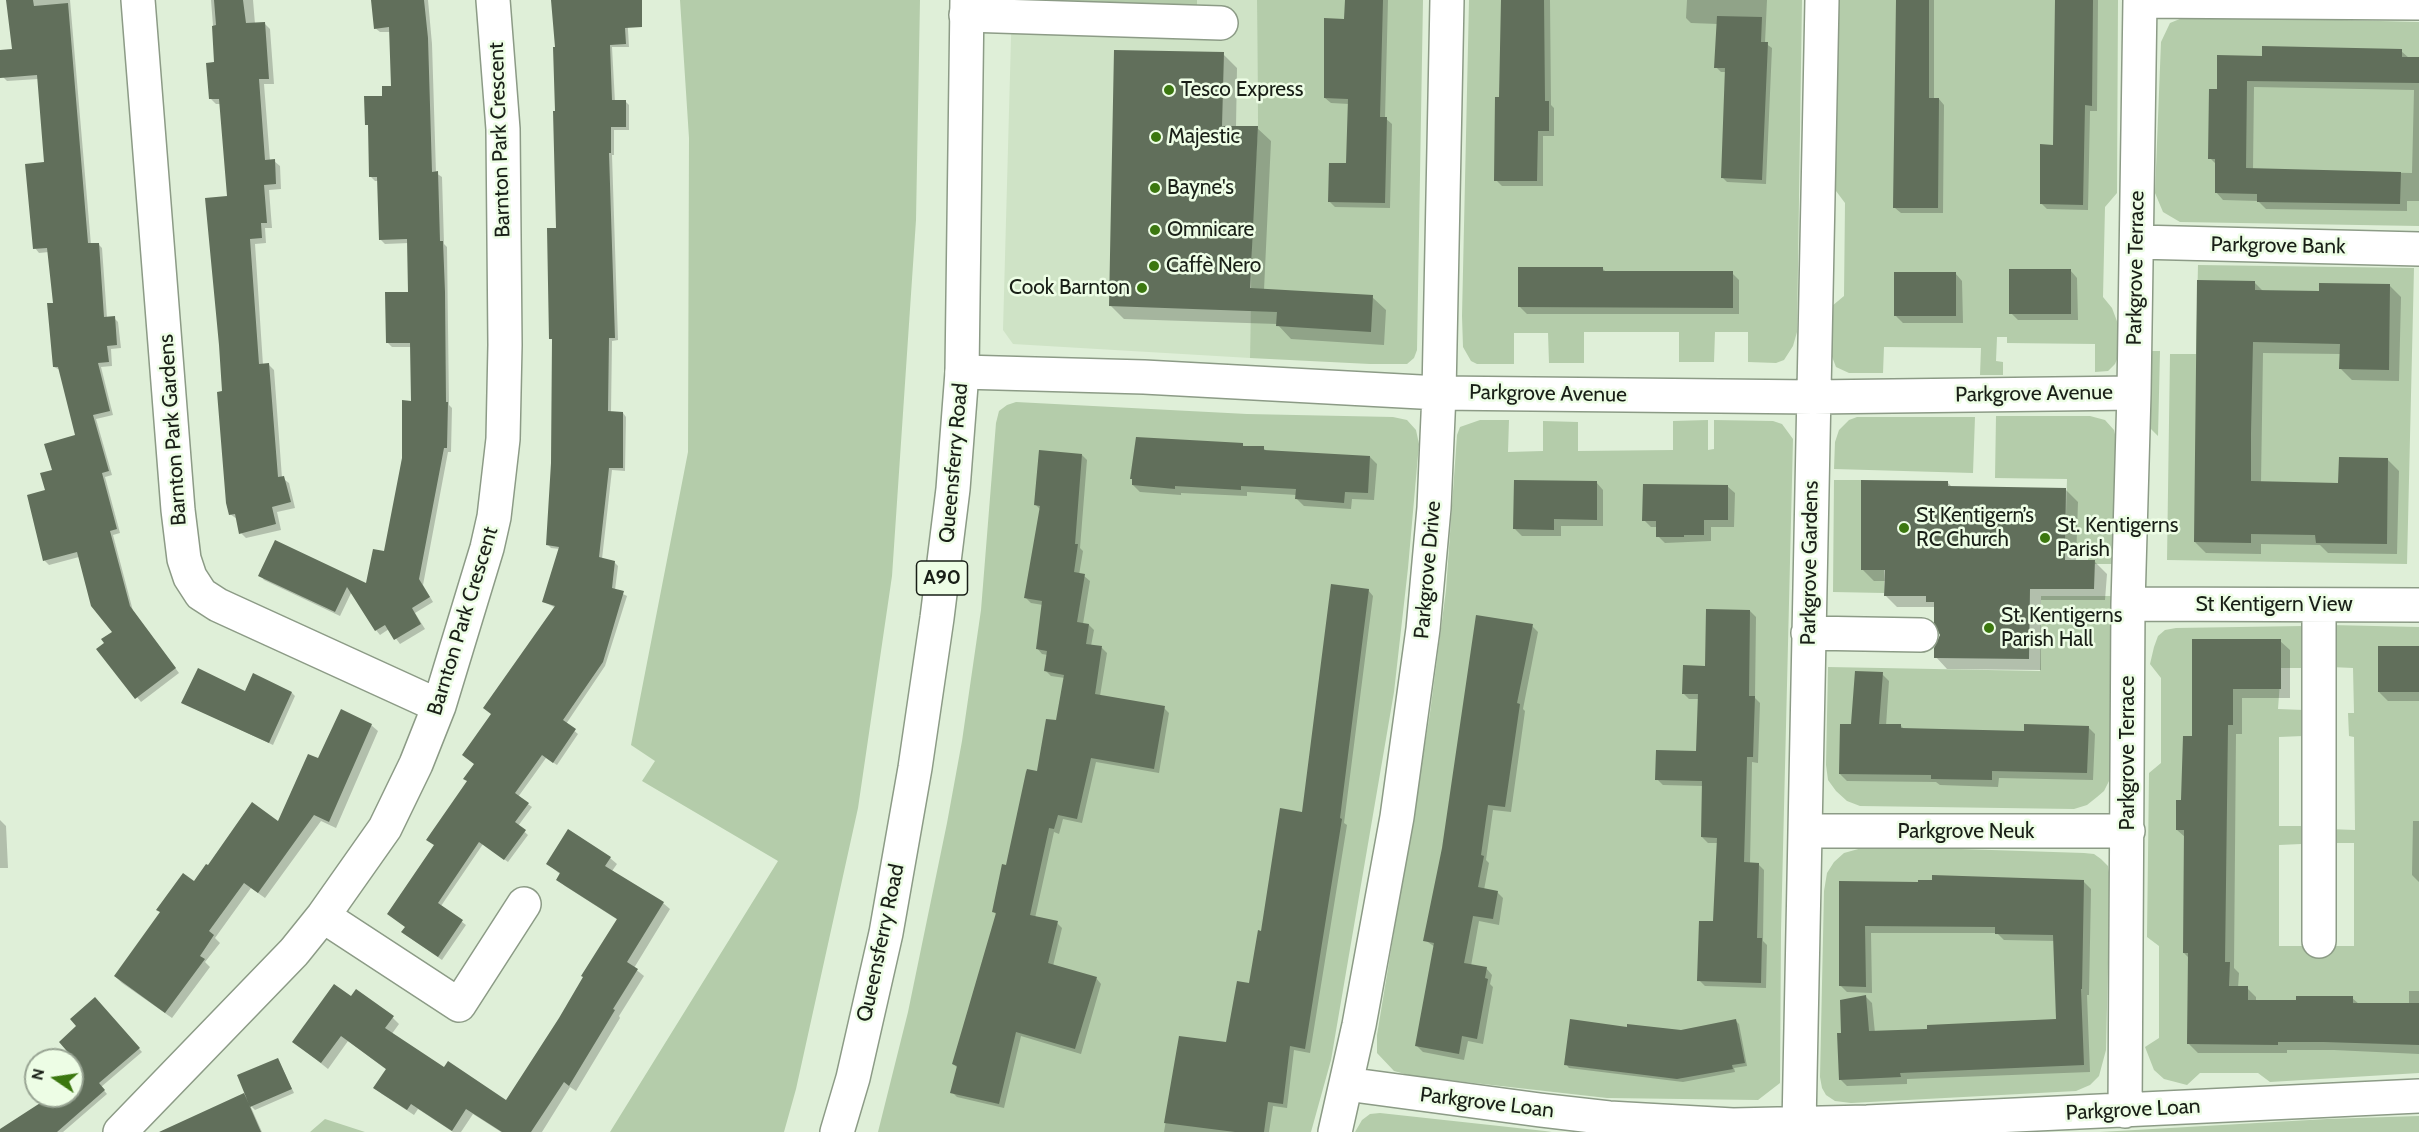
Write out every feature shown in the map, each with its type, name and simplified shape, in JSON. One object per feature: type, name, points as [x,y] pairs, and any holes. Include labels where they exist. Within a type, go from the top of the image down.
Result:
[{"type":"street","name":"Barnton Park Gardens","points":[[138,0],[178,510],[184,559],[190,577],[201,594],[218,605],[439,705]]},
{"type":"street","name":"Barnton Park Crescent","points":[[120,1132],[294,952],[323,916],[385,828],[416,764],[439,705],[487,548],[494,517],[503,439],[505,345],[503,129],[493,0]]},
{"type":"street","name":"Parkgrove Drive","points":[[1335,1132],[1384,885],[1414,708],[1434,508],[1439,393],[1447,0]]},
{"type":"street","name":"Parkgrove Gardens","points":[[1800,1125],[1822,0]]},
{"type":"street","points":[[2140,1],[2419,3]]},
{"type":"street","name":"Parkgrove Terrace","points":[[2125,1111],[2128,604],[2134,393],[2140,1]]},
{"type":"street","points":[[966,8],[1221,23]]},
{"type":"street","name":"Queensferry Road","points":[[837,1132],[853,1078],[886,933],[915,768],[953,489],[962,372],[966,8]]},
{"type":"street","name":"Parkgrove Bank","points":[[2137,242],[2419,249]]},
{"type":"street","name":"Parkgrove Avenue","points":[[962,372],[1144,377],[1439,393],[1813,397],[2134,393]]},
{"type":"street","name":"St Kentigern View","points":[[2128,604],[2419,605]]},
{"type":"street","points":[[2319,605],[2319,941]]},
{"type":"street","points":[[1808,633],[1921,636]]},
{"type":"street","name":"Parkgrove Neuk","points":[[1805,831],[2128,831]]},
{"type":"street","points":[[323,916],[454,1013],[524,904]]},
{"type":"street","name":"Parkgrove Loan","points":[[1346,1084],[1609,1118],[1733,1125],[1800,1125],[2419,1096]]},
{"type":"shaded area","points":[[680,0],[920,0],[916,220],[892,576],[858,808],[796,1089],[784,1132],[610,1132],[778,861],[642,781],[655,761],[631,745],[688,452],[689,138]]},
{"type":"shaded area","points":[[1012,0],[1197,0],[1197,6]]},
{"type":"shaded area","points":[[1197,0],[1257,0],[1258,126],[1252,219],[1250,358],[1013,344],[1003,330],[1012,2],[1197,6]]},
{"type":"shaded area","points":[[1257,0],[1423,0],[1417,350],[1414,358],[1407,364],[1250,358],[1252,219],[1258,126]]},
{"type":"shaded area","points":[[1469,0],[1802,0],[1797,332],[1793,346],[1784,360],[1776,363],[1748,362],[1748,332],[1715,332],[1714,362],[1679,362],[1679,332],[1584,332],[1584,363],[1549,363],[1548,333],[1514,333],[1514,364],[1477,364],[1471,361],[1463,347],[1462,316]]},
{"type":"shaded area","points":[[1838,0],[2118,0],[2117,193],[2105,207],[2103,297],[2112,308],[2118,324],[2119,337],[2118,357],[2108,371],[2095,372],[2095,344],[2007,343],[2007,337],[1997,337],[1996,361],[2003,362],[2003,375],[1980,375],[1981,348],[1884,347],[1883,373],[1849,373],[1836,367],[1831,354],[1832,306],[1844,296],[1845,203],[1833,187]]},
{"type":"shaded area","points":[[2187,16],[2419,22],[2419,226],[2180,222],[2163,212],[2155,193],[2161,42],[2170,23]]},
{"type":"shaded area","points":[[2198,265],[2414,268],[2407,564],[2167,560],[2170,354],[2196,354]]},
{"type":"shaded area","points":[[2149,351],[2160,351],[2158,436],[2148,426]]},
{"type":"shaded area","points":[[1016,402],[1247,414],[1393,417],[1407,420],[1416,430],[1419,444],[1394,692],[1331,1060],[1311,1132],[878,1132],[908,1012],[962,741],[981,610],[996,423],[999,411]]},
{"type":"shaded area","points":[[1996,416],[2090,416],[2105,420],[2114,430],[2117,443],[2115,564],[2095,564],[2095,560],[2088,560],[2088,552],[2065,552],[2067,479],[1995,478]]},
{"type":"shaded area","points":[[1857,417],[1975,417],[1973,473],[1834,469],[1835,442],[1839,430],[1849,420]]},
{"type":"shaded area","points":[[1480,420],[1509,420],[1508,452],[1543,451],[1543,421],[1578,422],[1578,451],[1673,450],[1673,421],[1708,420],[1708,450],[1714,449],[1714,420],[1773,421],[1782,424],[1793,439],[1781,931],[1780,1083],[1758,1100],[1607,1098],[1412,1076],[1394,1071],[1377,1053],[1377,1035],[1430,713],[1446,590],[1457,435],[1460,427]]},
{"type":"shaded area","points":[[1834,480],[1861,480],[1861,569],[1884,570],[1884,593],[1833,592]]},
{"type":"shaded area","points":[[2041,596],[2113,596],[2111,777],[2104,791],[2087,805],[2074,809],[1860,806],[1847,801],[1836,791],[1828,780],[1826,765],[1828,667],[2040,671]]},
{"type":"shaded area","points":[[2330,625],[2419,627],[2419,1073],[2270,1082],[2258,1073],[2200,1073],[2187,1085],[2164,1079],[2154,1070],[2145,1047],[2159,1038],[2159,946],[2147,937],[2149,773],[2161,763],[2161,678],[2150,664],[2158,636],[2165,630],[2176,628],[2303,626],[2303,668],[2281,668],[2278,709],[2304,710],[2303,736],[2279,737],[2279,826],[2301,826],[2301,844],[2279,845],[2279,946],[2354,946],[2354,843],[2328,843],[2328,829],[2355,830],[2354,737],[2349,736],[2348,713],[2354,713],[2353,668],[2331,667]]},
{"type":"shaded area","points":[[1869,846],[2084,853],[2094,854],[2108,866],[2110,879],[2106,1050],[2099,1076],[2090,1085],[2076,1091],[1851,1103],[1835,1101],[1826,1095],[1820,1077],[1824,891],[1827,873],[1844,853]]},
{"type":"shaded area","points":[[1380,1113],[1552,1132],[1355,1132],[1362,1120],[1370,1114]]},
{"type":"shaded area","points":[[2419,1116],[2419,1132],[2100,1132],[2327,1119]]},
{"type":"shaded area","points":[[325,1119],[365,1132],[310,1132]]},
{"type":"building","points":[[6,0],[33,0],[34,6],[68,3],[88,243],[99,243],[104,317],[115,316],[117,345],[107,346],[109,362],[98,363],[110,411],[93,415],[109,471],[102,473],[117,529],[110,531],[130,606],[176,668],[135,699],[96,649],[104,643],[101,639],[112,632],[91,606],[77,552],[43,561],[27,495],[45,490],[40,473],[52,470],[44,444],[75,435],[58,367],[53,367],[47,303],[53,303],[47,248],[33,249],[25,164],[44,162],[37,75],[0,78],[0,50],[12,49]]},
{"type":"building","points":[[214,0],[243,0],[246,23],[265,22],[269,79],[259,79],[265,160],[275,159],[276,184],[264,185],[267,223],[261,223],[262,238],[250,239],[259,364],[269,363],[278,477],[284,476],[291,502],[272,507],[276,524],[239,534],[235,514],[229,515],[226,503],[217,392],[222,391],[219,345],[205,198],[227,196],[219,99],[209,99],[206,63],[214,62],[212,26],[216,25]]},
{"type":"building","points":[[371,0],[424,0],[428,38],[432,172],[438,171],[440,241],[443,241],[445,292],[447,448],[444,448],[419,579],[430,597],[412,608],[421,624],[394,640],[385,625],[375,631],[347,587],[335,612],[258,576],[275,540],[366,583],[373,549],[384,551],[402,458],[402,400],[411,401],[410,343],[386,343],[385,292],[408,292],[407,239],[379,240],[377,177],[369,177],[368,125],[365,125],[364,96],[382,96],[382,86],[391,86],[389,27],[374,29]]},
{"type":"building","points":[[551,0],[642,0],[642,27],[625,28],[626,44],[610,45],[612,100],[626,100],[626,127],[611,127],[611,153],[609,153],[615,338],[609,338],[608,411],[623,412],[623,468],[609,468],[599,557],[615,561],[612,588],[624,591],[603,662],[563,720],[576,729],[553,763],[542,755],[515,793],[529,803],[515,822],[526,830],[504,860],[479,842],[438,903],[463,920],[438,957],[401,932],[405,927],[387,914],[434,845],[426,840],[467,781],[463,779],[474,764],[462,755],[491,714],[483,708],[555,606],[542,602],[559,547],[546,545],[551,463],[552,339],[549,339],[547,228],[556,228],[553,111],[555,111],[553,47],[555,47]]},
{"type":"building","points":[[1345,0],[1383,0],[1380,117],[1387,117],[1385,203],[1328,202],[1329,163],[1346,163],[1348,99],[1324,98],[1324,18],[1344,19]]},
{"type":"building","points":[[1501,0],[1544,0],[1545,101],[1549,101],[1549,131],[1538,131],[1537,181],[1494,181],[1495,97],[1499,97]]},
{"type":"building","points":[[1896,0],[1929,0],[1929,98],[1939,98],[1938,208],[1893,208]]},
{"type":"building","points":[[2055,0],[2093,0],[2092,106],[2085,105],[2083,205],[2040,204],[2040,144],[2053,145]]},
{"type":"building","points":[[1717,16],[1762,17],[1761,42],[1768,42],[1762,180],[1721,178],[1725,68],[1714,68]]},
{"type":"building","points":[[2262,46],[2402,49],[2402,57],[2419,57],[2419,83],[2247,81],[2246,168],[2401,172],[2400,204],[2257,202],[2257,194],[2215,193],[2215,159],[2208,159],[2209,89],[2217,89],[2217,55],[2262,56]]},
{"type":"building","points":[[1114,50],[1224,52],[1222,126],[1258,126],[1250,288],[1373,295],[1371,332],[1276,326],[1277,312],[1109,306]]},
{"type":"building","points":[[1518,267],[1603,267],[1603,271],[1733,271],[1733,308],[1518,307]]},
{"type":"building","points":[[2009,269],[2071,269],[2071,314],[2009,314]]},
{"type":"building","points":[[1894,272],[1956,272],[1956,316],[1894,316]]},
{"type":"building","points":[[2197,280],[2255,281],[2255,290],[2319,291],[2319,283],[2390,284],[2389,370],[2339,369],[2340,344],[2253,342],[2251,433],[2251,481],[2338,483],[2339,457],[2388,458],[2387,544],[2316,543],[2315,535],[2251,534],[2251,543],[2194,542]]},
{"type":"building","points":[[1136,437],[1243,443],[1243,446],[1264,446],[1264,450],[1370,456],[1368,493],[1345,492],[1344,503],[1295,499],[1296,489],[1241,486],[1241,490],[1175,486],[1175,489],[1132,485],[1132,479],[1130,479]]},
{"type":"building","points":[[1039,450],[1082,454],[1075,544],[1078,544],[1074,572],[1085,574],[1077,622],[1089,624],[1086,644],[1102,646],[1095,694],[1165,706],[1154,769],[1091,758],[1077,819],[1058,815],[1054,829],[1049,828],[1030,915],[1058,921],[1048,963],[1097,977],[1075,1049],[1016,1032],[999,1104],[950,1093],[957,1066],[952,1064],[996,913],[992,912],[1002,864],[1006,865],[1026,772],[1027,769],[1037,771],[1046,719],[1056,720],[1064,675],[1044,671],[1047,651],[1036,649],[1042,601],[1024,598],[1040,506],[1034,505]]},
{"type":"building","points":[[1514,480],[1597,481],[1597,520],[1554,519],[1554,530],[1513,529]]},
{"type":"building","points":[[1861,480],[1948,481],[1948,486],[2066,488],[2065,560],[2095,560],[2094,589],[2030,589],[2029,659],[1934,658],[1934,648],[1940,635],[1934,623],[1934,602],[1926,602],[1926,596],[1884,596],[1885,570],[1861,570]]},
{"type":"building","points":[[1643,484],[1728,485],[1728,520],[1704,520],[1704,535],[1656,537],[1656,521],[1642,521]]},
{"type":"building","points":[[1331,584],[1369,589],[1340,818],[1342,819],[1305,1049],[1290,1046],[1283,1104],[1268,1102],[1264,1132],[1235,1132],[1164,1123],[1179,1036],[1226,1042],[1237,981],[1249,983],[1258,930],[1261,931],[1280,808],[1302,812]]},
{"type":"building","points":[[1706,609],[1750,610],[1749,696],[1755,696],[1753,757],[1747,757],[1744,862],[1759,863],[1757,938],[1762,938],[1761,983],[1697,981],[1699,921],[1713,921],[1717,838],[1701,837],[1702,781],[1655,780],[1656,750],[1696,751],[1698,694],[1682,694],[1683,665],[1705,666]]},
{"type":"building","points":[[1476,615],[1533,624],[1517,703],[1520,704],[1505,807],[1488,805],[1481,855],[1484,856],[1478,887],[1498,891],[1493,919],[1473,916],[1464,963],[1487,967],[1485,978],[1488,979],[1477,1039],[1462,1036],[1459,1054],[1415,1046],[1434,943],[1423,941],[1442,848]]},
{"type":"building","points":[[2192,639],[2281,639],[2281,689],[2233,689],[2233,725],[2228,725],[2225,962],[2230,962],[2229,986],[2248,986],[2248,1000],[2296,1000],[2296,996],[2353,996],[2353,1003],[2419,1003],[2419,1045],[2324,1042],[2278,1042],[2278,1045],[2187,1044],[2188,953],[2183,953],[2184,830],[2176,830],[2176,800],[2181,800],[2183,736],[2192,736]]},
{"type":"building","points":[[2378,646],[2419,646],[2419,692],[2378,692]]},
{"type":"building","points":[[198,668],[245,691],[253,673],[292,692],[269,743],[181,703]]},
{"type":"building","points":[[1855,671],[1883,672],[1879,724],[1901,724],[1901,728],[2024,731],[2024,724],[2089,726],[2087,773],[1992,771],[1992,780],[1931,779],[1931,775],[1839,774],[1840,724],[1851,724]]},
{"type":"building","points":[[341,709],[372,724],[329,822],[314,815],[258,893],[244,883],[209,931],[214,935],[200,956],[205,959],[165,1013],[114,976],[160,912],[156,910],[183,873],[194,881],[206,864],[208,865],[252,802],[278,821],[308,754],[318,758]]},
{"type":"building","points":[[568,829],[611,857],[605,866],[664,902],[627,962],[638,969],[613,1009],[615,1010],[569,1086],[564,1082],[531,1132],[502,1132],[466,1109],[452,1131],[411,1104],[407,1110],[373,1088],[386,1069],[341,1036],[321,1063],[292,1042],[334,984],[351,996],[356,989],[394,1016],[385,1028],[444,1067],[448,1061],[506,1100],[559,1018],[583,977],[581,976],[617,919],[556,880],[560,873],[546,864]]},
{"type":"building","points":[[1932,875],[2084,880],[2081,989],[2084,1065],[1900,1073],[1901,1077],[1839,1080],[1837,1033],[1841,1033],[1840,1000],[1866,995],[1869,1031],[1927,1029],[1927,1025],[2056,1019],[2053,935],[1995,934],[1995,927],[1865,926],[1866,987],[1839,986],[1839,881],[1918,882],[1918,880],[1932,880]]},
{"type":"building","points":[[95,997],[140,1048],[99,1083],[105,1090],[57,1132],[0,1132],[0,1129],[32,1108],[84,1108],[84,1048],[64,1048],[59,1042],[76,1026],[70,1019]]},
{"type":"building","points":[[1570,1019],[1627,1027],[1627,1024],[1681,1030],[1736,1019],[1745,1063],[1732,1065],[1733,1069],[1677,1079],[1564,1065]]},
{"type":"building","points":[[278,1058],[292,1089],[250,1107],[237,1075]]},
{"type":"building","points":[[244,1093],[261,1132],[159,1132]]},
{"type":"place","name":"Tesco Express","points":[[1169,90]]},
{"type":"place","name":"Majestic","points":[[1156,137]]},
{"type":"place","name":"Bayne's","points":[[1155,188]]},
{"type":"place","name":"Omnicare","points":[[1155,230]]},
{"type":"place","name":"Caffè Nero","points":[[1154,266]]},
{"type":"place","name":"Cook Barnton","points":[[1142,288]]},
{"type":"place","name":"St Kentigern’s RC Church","points":[[1904,528]]},
{"type":"place","name":"St. Kentigerns Parish","points":[[2045,538]]},
{"type":"place","name":"St. Kentigerns Parish Hall","points":[[1989,628]]}]
